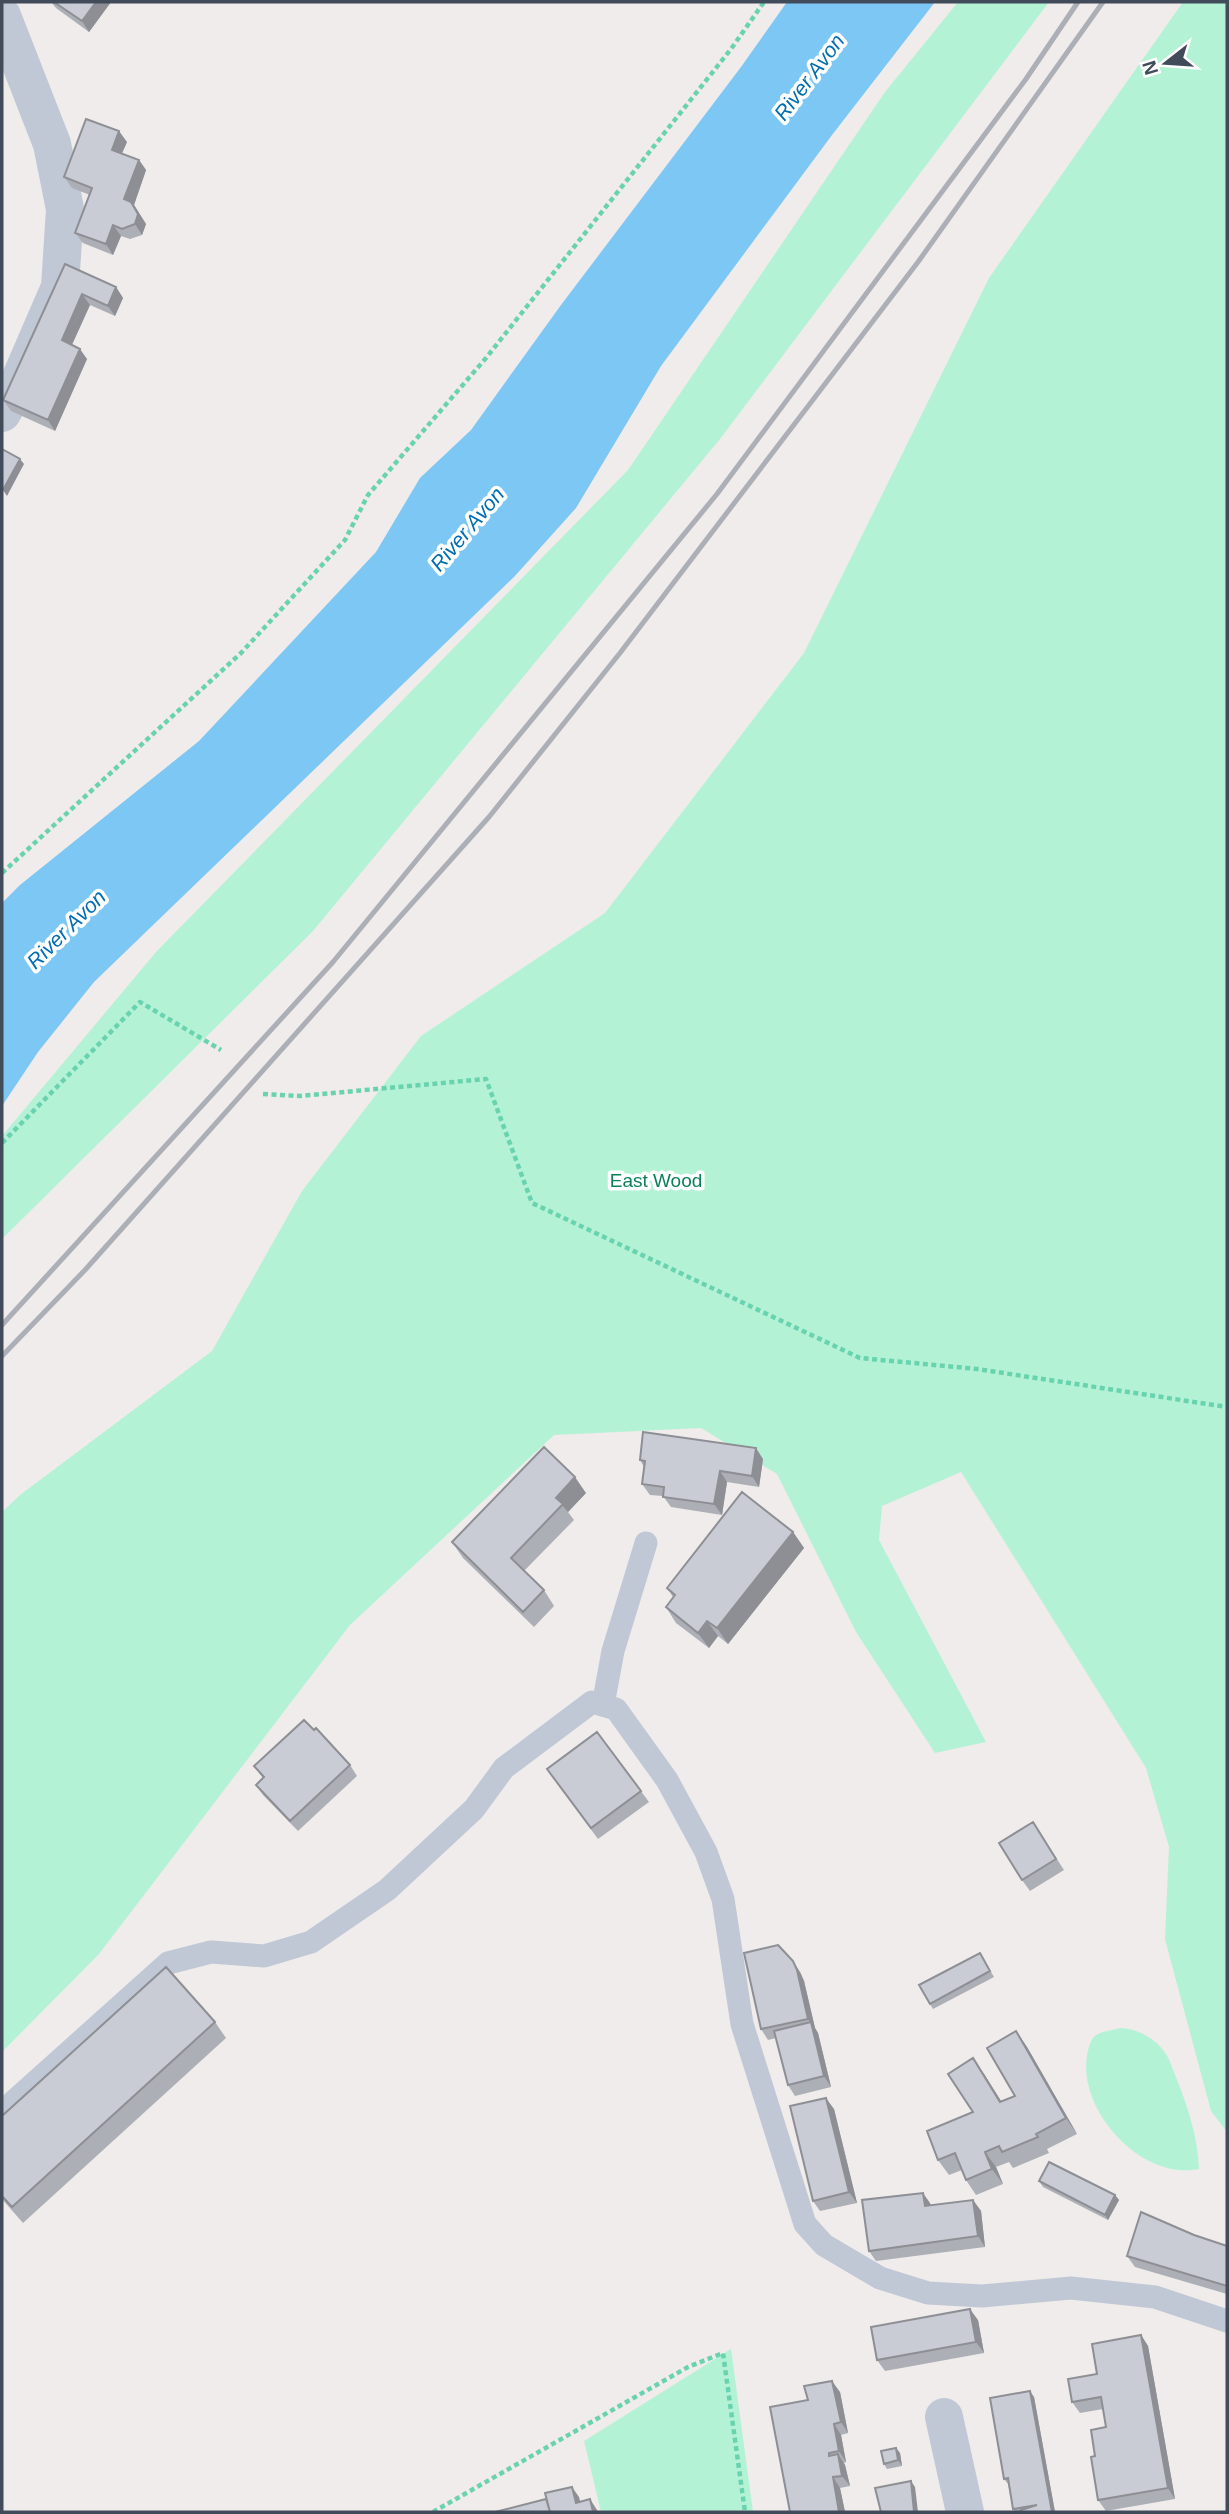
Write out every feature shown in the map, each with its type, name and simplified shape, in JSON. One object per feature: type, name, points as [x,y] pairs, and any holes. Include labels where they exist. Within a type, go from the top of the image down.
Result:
[{"type":"street","points":[[2,16],[52,144],[65,209],[60,287],[18,384],[2,413]]},
{"type":"street","points":[[944,2417],[965,2512]]},
{"type":"lane","points":[[603,1705],[613,1651],[646,1543]]},
{"type":"lane","points":[[2,2112],[168,1963],[211,1952],[264,1956],[311,1942],[344,1920],[387,1890],[474,1809],[504,1768],[592,1702],[616,1709],[667,1780],[706,1852],[723,1899],[742,2024],[805,2224],[824,2245],[880,2278],[928,2293],[982,2296],[1071,2288],[1155,2297],[1227,2321]]},
{"type":"path","points":[[2,873],[241,653],[345,540],[368,495],[486,358],[731,48],[764,2]]},
{"type":"path","points":[[2,1143],[141,1002],[221,1050]]},
{"type":"path","points":[[263,1094],[300,1096],[486,1079],[532,1203],[860,1358],[977,1369],[1227,1407]]},
{"type":"path","points":[[433,2512],[688,2367],[723,2353],[745,2512]]},
{"type":"green space","points":[[958,2],[1049,2],[720,439],[313,931],[2,1239],[2,1136],[156,952],[628,470],[885,92]]},
{"type":"green space","name":"East Wood","points":[[1183,2],[1227,2],[1227,2132],[1211,2111],[1165,1939],[1169,1847],[1146,1768],[961,1472],[882,1506],[879,1540],[986,1742],[935,1753],[856,1632],[777,1474],[701,1428],[554,1435],[350,1625],[99,1954],[2,2052],[2,1512],[20,1495],[212,1351],[302,1191],[421,1036],[605,913],[804,653],[989,278]]},
{"type":"green space","points":[[1121,2028],[1147,2036],[1167,2056],[1191,2121],[1199,2169],[1177,2170],[1156,2164],[1136,2153],[1118,2138],[1103,2119],[1093,2099],[1087,2077],[1087,2053],[1095,2036]]},
{"type":"green space","points":[[731,2349],[753,2512],[601,2512],[584,2441]]},
{"type":"water","name":"River Avon","points":[[787,2],[935,2],[832,135],[661,366],[576,508],[514,577],[94,982],[38,1052],[2,1106],[2,903],[20,885],[199,741],[376,552],[420,478],[471,430]]},
{"type":"building","points":[[54,2],[96,2],[82,21]]},
{"type":"building","points":[[86,119],[119,131],[112,150],[139,160],[124,199],[131,202],[138,214],[135,224],[122,229],[113,225],[106,244],[75,233],[92,188],[64,177]]},
{"type":"building","points":[[65,264],[116,287],[108,306],[82,294],[62,340],[80,349],[48,420],[3,400]]},
{"type":"building","points":[[2,449],[20,459],[3,490],[2,490]]},
{"type":"building","points":[[643,1432],[756,1448],[752,1476],[720,1471],[714,1504],[663,1497],[664,1487],[642,1484],[645,1461],[640,1460]]},
{"type":"building","points":[[544,1447],[575,1477],[556,1498],[563,1504],[511,1558],[544,1590],[523,1612],[452,1542]]},
{"type":"building","points":[[742,1492],[793,1532],[717,1628],[707,1621],[698,1633],[666,1607],[675,1595],[667,1588]]},
{"type":"building","points":[[304,1720],[314,1730],[316,1728],[350,1765],[290,1821],[256,1785],[264,1777],[254,1766]]},
{"type":"building","points":[[597,1732],[641,1791],[591,1828],[547,1769]]},
{"type":"building","points":[[1033,1822],[1056,1859],[1022,1880],[999,1843]]},
{"type":"building","points":[[778,1945],[793,1961],[797,1970],[808,2019],[761,2029],[744,1953]]},
{"type":"building","points":[[980,1953],[990,1971],[930,2004],[919,1985]]},
{"type":"building","points":[[166,1967],[215,2022],[12,2207],[2,2196],[2,2116]]},
{"type":"building","points":[[811,2022],[824,2076],[788,2085],[774,2031]]},
{"type":"building","points":[[1016,2031],[1066,2118],[1036,2134],[1038,2137],[1002,2152],[999,2146],[985,2152],[992,2169],[966,2180],[955,2153],[938,2160],[927,2131],[973,2112],[948,2074],[973,2058],[1000,2102],[1015,2096],[987,2048]]},
{"type":"building","points":[[826,2098],[849,2192],[813,2201],[790,2106]]},
{"type":"building","points":[[1049,2162],[1115,2195],[1105,2215],[1039,2181]]},
{"type":"building","points":[[923,2193],[925,2206],[973,2200],[978,2236],[869,2251],[862,2200]]},
{"type":"building","points":[[1141,2212],[1227,2246],[1227,2286],[1127,2256]]},
{"type":"building","points":[[970,2309],[976,2342],[877,2360],[871,2327]]},
{"type":"building","points":[[1141,2335],[1168,2488],[1098,2500],[1091,2457],[1095,2456],[1091,2430],[1106,2427],[1101,2397],[1072,2402],[1068,2379],[1097,2374],[1092,2344]]},
{"type":"building","points":[[832,2381],[841,2422],[834,2424],[839,2451],[829,2453],[829,2456],[838,2454],[842,2476],[833,2477],[839,2512],[790,2512],[770,2407],[808,2400],[804,2386]]},
{"type":"building","points":[[1030,2391],[1052,2512],[1021,2510],[1037,2505],[1013,2509],[1008,2478],[1004,2479],[990,2398]]},
{"type":"building","points":[[896,2448],[898,2460],[884,2464],[881,2451]]},
{"type":"building","points":[[911,2481],[914,2512],[881,2512],[875,2488]]},
{"type":"building","points":[[572,2487],[576,2503],[590,2499],[593,2512],[550,2512],[545,2493]]},
{"type":"building","points":[[546,2499],[550,2512],[495,2512]]},
{"type":"railway","points":[[2,1325],[333,962],[717,494],[1026,79],[1078,2]]},
{"type":"railway","points":[[2,1356],[85,1270],[489,817],[620,653],[918,262],[1103,2]]}]
